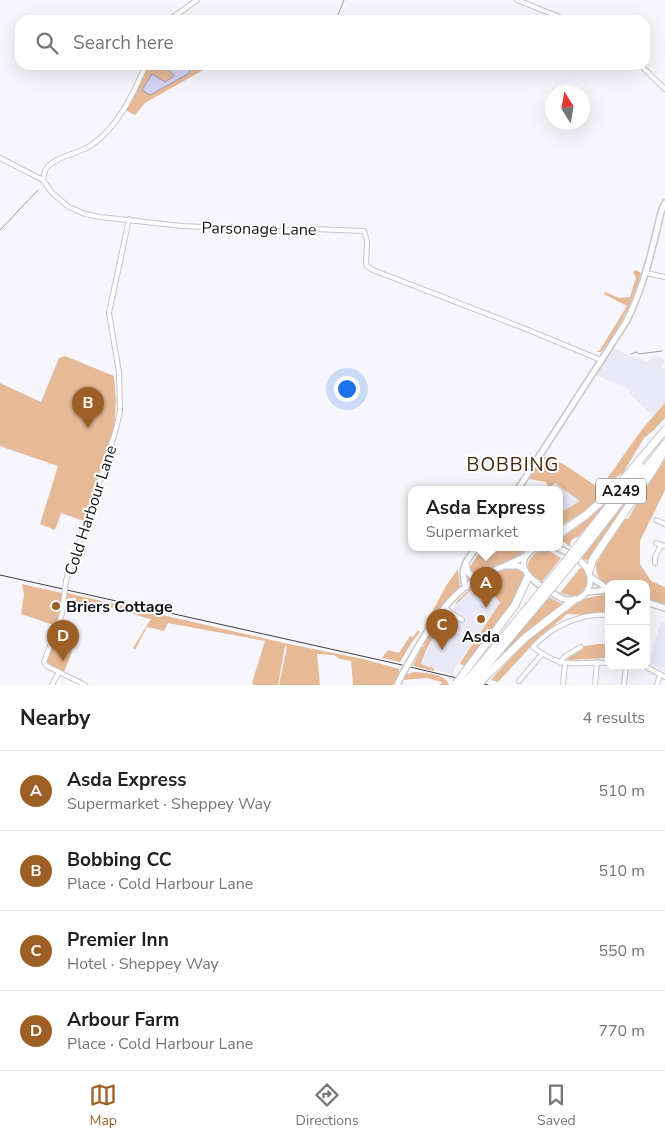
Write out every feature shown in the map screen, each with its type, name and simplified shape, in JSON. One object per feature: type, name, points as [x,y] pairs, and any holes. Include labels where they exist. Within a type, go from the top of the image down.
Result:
[{"type":"highway","points":[[563,531],[586,515],[616,488],[665,432]]},
{"type":"highway","name":"A249","points":[[579,550],[665,432]]},
{"type":"highway","name":"A249","points":[[458,685],[474,676],[665,444]]},
{"type":"highway","points":[[590,574],[593,559],[665,449]]},
{"type":"highway","points":[[474,676],[515,605],[528,577]]},
{"type":"highway","points":[[474,676],[574,600]]},
{"type":"highway","points":[[474,676],[478,685]]},
{"type":"highway","name":"A249","points":[[471,685],[474,676]]},
{"type":"street","points":[[176,15],[197,0]]},
{"type":"street","points":[[517,0],[554,15]]},
{"type":"street","points":[[0,158],[43,180],[46,169],[54,162],[87,148],[109,130],[134,92],[144,70]]},
{"type":"street","points":[[645,70],[665,89]]},
{"type":"street","name":"Parsonage Lane","points":[[43,180],[52,193],[70,207],[85,214],[100,217],[182,226],[280,231],[312,229],[364,231],[367,241],[366,265],[373,270],[601,360]]},
{"type":"street","points":[[520,486],[626,322],[646,273],[661,212],[665,203]]},
{"type":"street","name":"Cold Harbour Lane","points":[[86,685],[46,665],[43,660],[62,614],[66,581],[100,480],[120,411],[119,372],[109,313],[129,219]]},
{"type":"street","points":[[646,273],[665,277]]},
{"type":"street","points":[[656,520],[665,524]]},
{"type":"street","points":[[655,563],[655,557],[663,545],[656,543]]},
{"type":"street","points":[[466,587],[462,572],[474,551]]},
{"type":"street","points":[[532,551],[524,563],[528,577],[561,598],[574,600],[588,592],[605,590]]},
{"type":"street","points":[[562,551],[583,564],[590,574],[605,588]]},
{"type":"street","points":[[397,685],[423,636],[445,607],[475,580],[528,555]]},
{"type":"street","points":[[466,564],[468,572],[475,580]]},
{"type":"street","points":[[502,566],[519,566],[525,570]]},
{"type":"street","points":[[588,592],[590,574]]},
{"type":"street","points":[[650,603],[665,608]]},
{"type":"street","points":[[445,607],[462,620]]},
{"type":"street","points":[[605,615],[564,623],[553,629],[533,647],[560,663],[605,663]]},
{"type":"street","points":[[560,663],[564,657],[581,647]]},
{"type":"street","points":[[519,681],[542,654]]},
{"type":"street","points":[[595,685],[597,662]]},
{"type":"street","points":[[563,685],[566,664]]},
{"type":"street","points":[[650,669],[665,677]]},
{"type":"street","points":[[624,685],[626,670]]},
{"type":"street","points":[[52,685],[59,672]]},
{"type":"street","points":[[657,685],[660,674]]},
{"type":"shaded area","points":[[146,70],[170,70],[174,75],[165,82],[152,75],[150,95],[188,70],[203,70],[145,103],[135,115],[125,110]]},
{"type":"shaded area","points":[[636,270],[641,273],[625,314],[601,352],[596,352],[600,350],[627,306],[604,294],[605,292],[619,298],[630,297],[636,278],[633,272]]},
{"type":"shaded area","points":[[613,349],[648,362],[654,355],[665,360],[662,368],[665,369],[665,403],[654,416],[629,393],[630,390],[596,375]]},
{"type":"shaded area","points":[[65,356],[114,376],[116,402],[114,429],[84,521],[61,513],[55,530],[40,524],[58,466],[0,446],[0,383],[41,402],[59,358]]},
{"type":"shaded area","points":[[665,403],[665,418],[644,438],[623,473],[615,478],[609,490],[581,515],[563,524],[563,511],[580,501],[563,489],[563,486],[555,483],[552,486],[548,486],[546,482],[529,479],[543,456],[565,465],[599,488],[643,428]]},
{"type":"shaded area","points":[[665,459],[665,490],[640,541],[640,564],[651,581],[665,587],[665,606],[650,600],[650,580],[605,580],[605,583],[599,577],[597,571],[596,564],[620,523],[623,519],[628,519]]},
{"type":"shaded area","points":[[652,466],[590,561],[581,558]]},
{"type":"shaded area","points":[[555,482],[560,486],[552,486]]},
{"type":"shaded area","points":[[563,488],[580,501],[563,511]]},
{"type":"shaded area","points":[[605,504],[579,536],[571,540],[570,547],[563,541],[563,537]]},
{"type":"shaded area","points":[[480,551],[524,551],[514,559],[475,576],[469,568]]},
{"type":"shaded area","points":[[549,551],[561,558],[541,583],[531,575],[528,567],[532,557],[538,552]]},
{"type":"shaded area","points":[[515,568],[524,573],[524,577],[515,599],[472,658],[464,666],[460,663],[500,603],[487,585],[470,591],[455,605],[457,601],[470,590],[491,576]]},
{"type":"shaded area","points":[[580,568],[584,569],[588,580],[582,594],[572,596],[560,593]]},
{"type":"shaded area","points":[[458,569],[460,588],[424,627],[446,586]]},
{"type":"shaded area","points":[[22,584],[62,593],[61,613],[56,626],[21,614],[24,595]]},
{"type":"shaded area","points":[[487,585],[500,603],[455,668],[453,675],[421,665],[432,638],[455,605],[470,591]]},
{"type":"shaded area","points":[[67,593],[284,643],[363,659],[399,669],[399,675],[394,685],[353,685],[351,661],[340,659],[334,655],[317,654],[320,685],[279,685],[287,647],[285,646],[278,685],[254,685],[252,683],[265,641],[168,623],[164,631],[147,627],[135,650],[133,648],[151,619],[116,608],[81,604],[76,602],[76,598],[68,598],[65,603]]},
{"type":"shaded area","points":[[605,594],[605,613],[587,615],[567,614],[536,641],[498,682],[491,680],[522,646],[547,624],[559,614],[585,599]]},
{"type":"shaded area","points":[[549,597],[564,605],[480,678]]},
{"type":"shaded area","points":[[445,615],[448,616],[432,639],[421,664],[435,669],[434,671],[413,666],[432,628]]},
{"type":"shaded area","points":[[661,621],[665,622],[665,671],[650,663]]},
{"type":"shaded area","points":[[418,630],[420,632],[400,662],[382,658],[388,650],[399,653],[410,636],[413,637]]},
{"type":"shaded area","points":[[54,640],[69,643],[72,652],[64,672],[51,666],[46,661]]},
{"type":"shaded area","points":[[605,644],[605,658],[564,659],[584,646]]},
{"type":"shaded area","points":[[414,672],[439,676],[447,681],[449,685],[440,685],[442,682],[427,678],[403,680],[407,674]]},
{"type":"water","points":[[169,70],[190,70],[188,74],[150,95],[142,90],[152,74],[165,82],[174,76]]},
{"type":"waterway","points":[[338,15],[344,0]]},
{"type":"waterway","points":[[0,230],[38,190]]},
{"type":"waterway","points":[[631,354],[636,352],[639,354],[662,351]]},
{"type":"railway","points":[[0,575],[63,589]]},
{"type":"railway","points":[[67,590],[402,665]]},
{"type":"railway","points":[[410,667],[457,678]]},
{"type":"railway","points":[[484,684],[488,685]]},
{"type":"place","name":"Bobbing CC","points":[[88,428]]},
{"type":"place","name":"Briers Cottage","points":[[56,606]]},
{"type":"place","name":"Asda Express","points":[[486,608]]},
{"type":"place","name":"Asda","points":[[481,619]]},
{"type":"place","name":"Premier Inn","points":[[442,650]]},
{"type":"place","name":"Arbour Farm","points":[[63,661]]},
{"type":"district","name":"BOBBING","points":[[513,464]]}]
